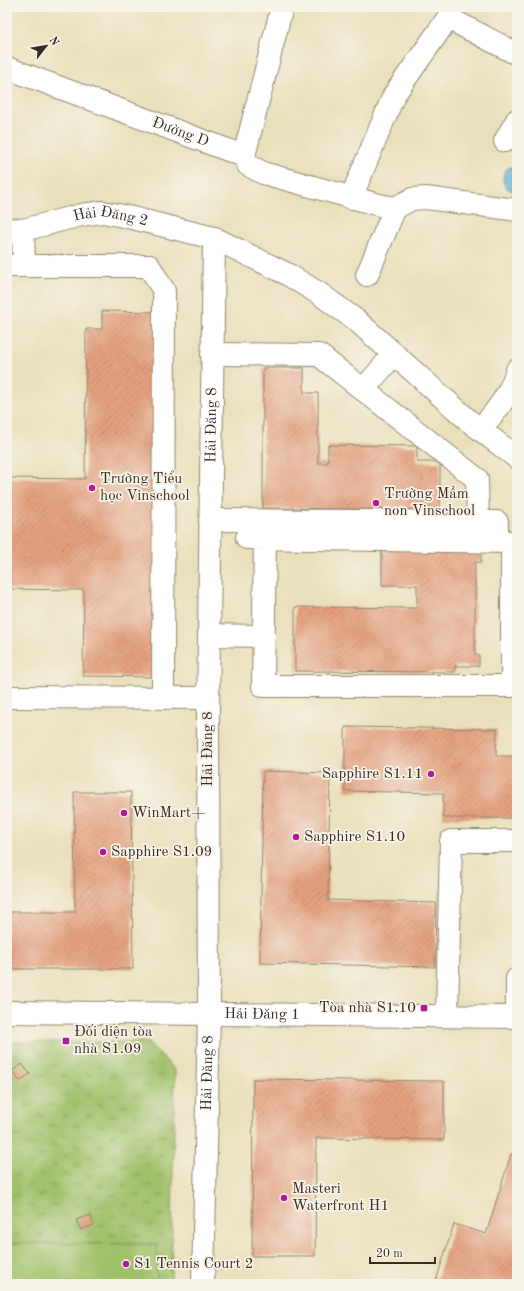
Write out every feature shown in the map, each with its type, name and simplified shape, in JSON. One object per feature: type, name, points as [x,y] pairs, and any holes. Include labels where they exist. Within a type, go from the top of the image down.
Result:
[{"type":"street","points":[[244,156],[282,7]]},
{"type":"street","points":[[351,198],[394,95],[449,12],[517,54]]},
{"type":"street","name":"Đường D","points":[[7,68],[244,156],[248,164],[259,172],[351,198],[395,208]]},
{"type":"street","points":[[505,141],[517,120]]},
{"type":"street","points":[[367,275],[395,208],[412,199],[426,198],[517,210]]},
{"type":"street","name":"Hải Đăng 2","points":[[15,230],[80,215],[103,212],[128,216],[214,238],[287,274],[320,294],[357,321],[480,429],[517,458]]},
{"type":"street","points":[[15,230],[15,266],[149,266],[164,292],[163,698]]},
{"type":"street","name":"Hải Đăng 8","points":[[203,1284],[208,1015],[208,698],[214,238]]},
{"type":"street","points":[[212,354],[318,355],[477,479],[478,522]]},
{"type":"street","points":[[363,390],[394,354]]},
{"type":"street","points":[[480,429],[504,401],[513,384],[517,370]]},
{"type":"street","points":[[210,520],[361,531],[498,541],[512,542],[512,686],[263,686],[264,636],[256,538],[361,531],[478,522],[497,522],[498,541]]},
{"type":"street","points":[[209,635],[264,636]]},
{"type":"street","points":[[7,697],[208,698]]},
{"type":"street","points":[[447,1016],[451,841],[517,842]]},
{"type":"street","points":[[517,980],[517,1017]]},
{"type":"street","name":"Hải Đăng 1","points":[[7,1012],[517,1017]]},
{"type":"green space","points":[[7,1042],[148,1042],[175,1070],[171,1284],[7,1284]]},
{"type":"green space","points":[[7,1243],[157,1244],[157,1284],[7,1284]]},
{"type":"water","points":[[517,165],[517,192],[508,189],[505,186],[503,175],[508,168]]},
{"type":"building","points":[[102,311],[156,312],[153,677],[83,676],[84,590],[7,589],[7,478],[85,479],[86,329],[102,329]]},
{"type":"building","points":[[263,368],[304,368],[304,393],[318,393],[318,463],[328,463],[328,445],[417,446],[417,462],[440,462],[440,510],[263,508]]},
{"type":"building","points":[[382,545],[481,552],[481,563],[475,562],[475,655],[479,655],[479,666],[455,666],[455,672],[295,671],[295,607],[417,608],[417,585],[382,585]]},
{"type":"building","name":"Sapphire S1.11","points":[[345,727],[497,729],[496,756],[517,756],[517,818],[443,818],[443,793],[345,791]]},
{"type":"building","name":"Sapphire S1.10","points":[[263,771],[330,773],[328,900],[436,903],[435,967],[260,963]]},
{"type":"building","name":"Sapphire S1.09","points":[[74,792],[131,792],[133,969],[7,969],[7,912],[75,912]]},
{"type":"building","points":[[22,1064],[30,1074],[20,1081],[12,1071]]},
{"type":"building","name":"Masteri Waterfront H1","points":[[253,1079],[444,1081],[444,1140],[316,1138],[315,1256],[252,1256]]},
{"type":"building","points":[[511,1154],[517,1156],[517,1284],[435,1284],[454,1224],[486,1234]]},
{"type":"building","points":[[90,1215],[94,1225],[81,1230],[76,1220]]},
{"type":"place","name":"Trường Tiểu học Vinschool","points":[[92,488]]},
{"type":"place","name":"Trường Mầm non Vinschool","points":[[376,503]]},
{"type":"place","name":"Sapphire S1.11","points":[[431,774]]},
{"type":"place","name":"WinMart+","points":[[124,813]]},
{"type":"place","name":"Sapphire S1.10","points":[[296,837]]},
{"type":"place","name":"Sapphire S1.09","points":[[103,852]]},
{"type":"place","name":"Tòa nhà S1.10","points":[[424,1008]]},
{"type":"place","name":"Đối diện tòa nhà S1.09","points":[[66,1041]]},
{"type":"place","name":"Masteri Waterfront H1","points":[[284,1198]]},
{"type":"place","name":"S1 Tennis Court 2","points":[[126,1264]]}]
